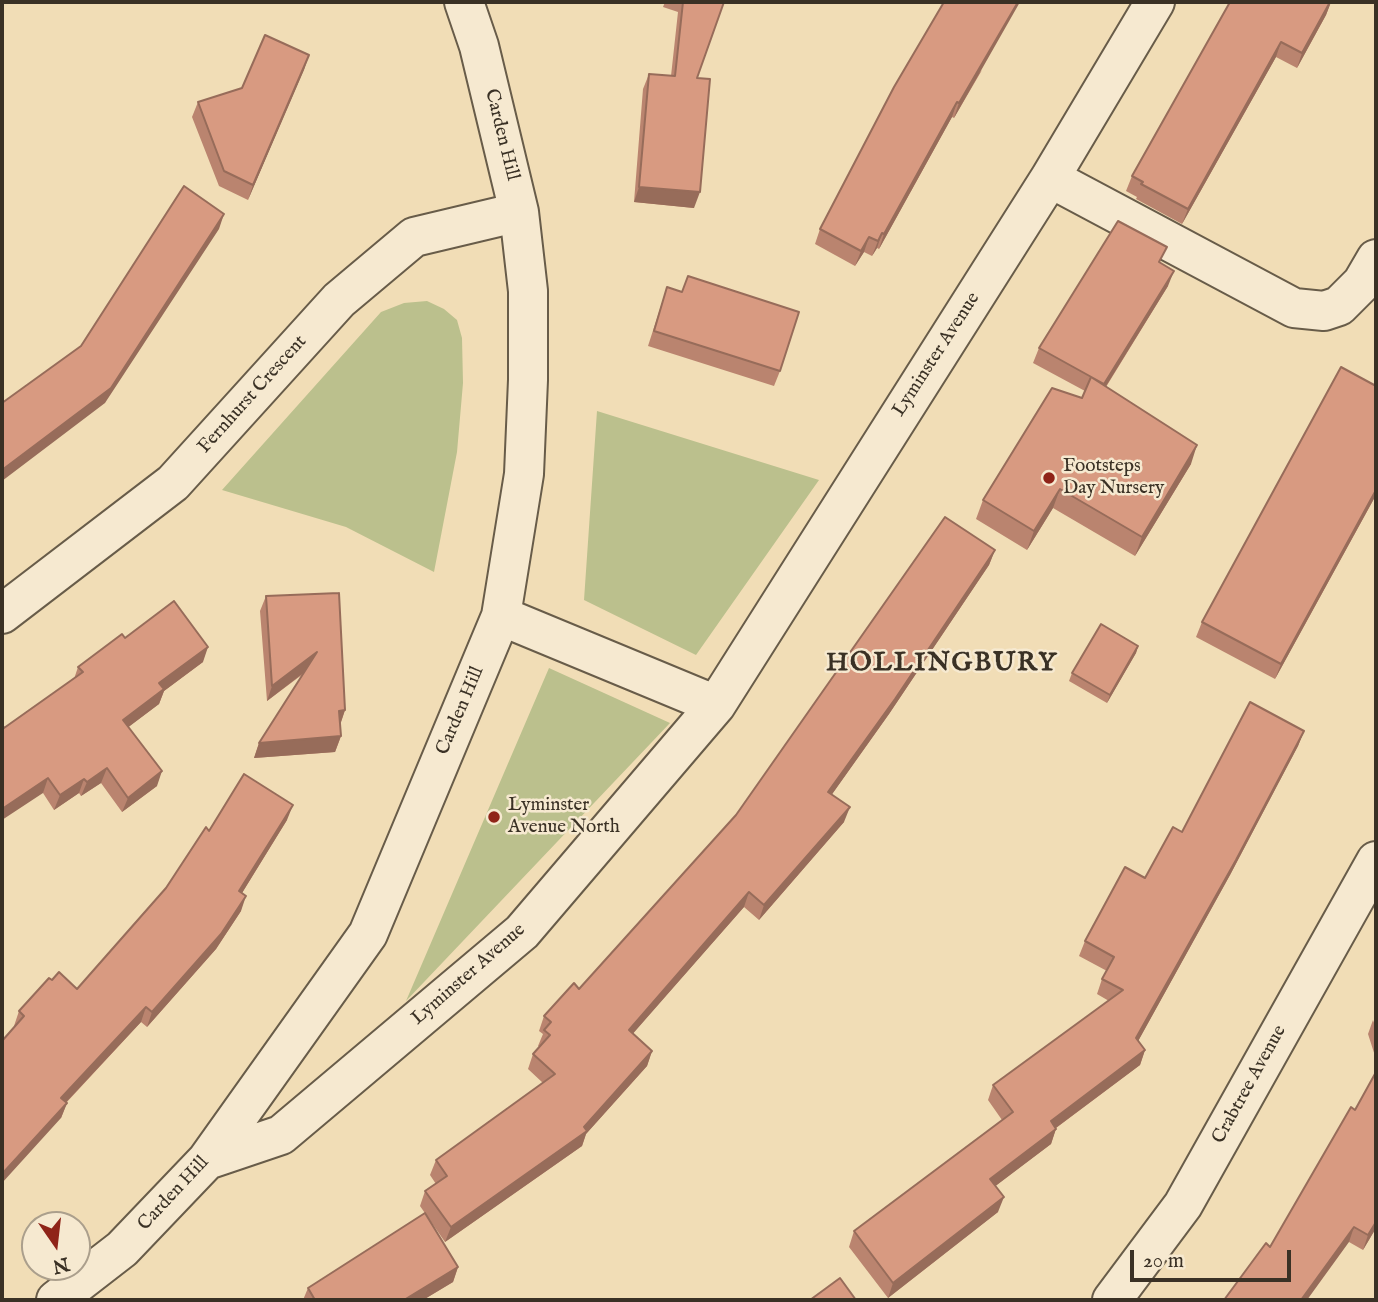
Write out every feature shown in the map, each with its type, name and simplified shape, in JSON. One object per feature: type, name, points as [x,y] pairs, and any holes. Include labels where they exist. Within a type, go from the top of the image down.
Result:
[{"type":"street","name":"Carden Hill","points":[[56,1300],[122,1249],[207,1160],[368,934],[501,616],[524,474],[528,291],[519,212],[479,46],[464,2]]},
{"type":"street","name":"Lyminster Avenue","points":[[207,1160],[281,1135],[522,932],[716,705],[1050,178],[1155,2]]},
{"type":"street","points":[[1050,178],[1294,308],[1324,311],[1339,306],[1362,283],[1376,259]]},
{"type":"street","name":"Fernhurst Crescent","points":[[2,614],[173,483],[339,300],[414,237],[519,212]]},
{"type":"street","points":[[501,616],[716,705]]},
{"type":"street","name":"Crabtree Avenue","points":[[1112,1300],[1183,1205],[1376,861]]},
{"type":"green space","points":[[427,301],[444,309],[457,320],[462,338],[463,383],[457,452],[434,572],[346,527],[222,490],[381,312],[404,303]]},
{"type":"green space","points":[[597,411],[819,480],[696,655],[584,600]]},
{"type":"green space","points":[[549,668],[670,723],[406,1001]]},
{"type":"building","points":[[683,2],[724,2],[697,78],[710,79],[700,192],[639,187],[649,74],[675,76]]},
{"type":"building","points":[[944,2],[1018,2],[959,103],[957,102],[884,234],[882,233],[878,241],[869,237],[861,251],[820,229],[894,87]]},
{"type":"building","points":[[1230,2],[1330,2],[1302,53],[1281,42],[1188,209],[1141,184],[1143,182],[1132,176]]},
{"type":"building","points":[[265,35],[309,55],[253,185],[224,171],[198,102],[242,88]]},
{"type":"building","points":[[184,186],[224,214],[111,388],[2,470],[2,403],[81,346]]},
{"type":"building","points":[[1118,221],[1167,247],[1159,262],[1174,271],[1104,384],[1039,348]]},
{"type":"building","points":[[688,276],[799,312],[780,371],[654,331],[667,287],[682,292]]},
{"type":"building","points":[[1341,367],[1376,386],[1376,490],[1281,664],[1202,622]]},
{"type":"building","points":[[1091,377],[1197,445],[1142,537],[1060,489],[1034,531],[983,500],[1052,388],[1082,398]]},
{"type":"building","points":[[945,517],[995,550],[895,699],[828,792],[850,807],[764,905],[749,892],[629,1030],[652,1051],[584,1127],[587,1131],[451,1227],[425,1191],[447,1176],[436,1160],[555,1074],[533,1054],[550,1035],[544,1030],[551,1022],[544,1016],[574,983],[579,989],[736,815]]},
{"type":"building","points":[[339,593],[345,710],[339,711],[341,736],[259,743],[317,652],[272,686],[266,596]]},
{"type":"building","points":[[174,601],[208,647],[159,683],[164,689],[123,720],[162,771],[128,798],[107,768],[87,782],[84,779],[60,795],[48,778],[2,809],[2,724],[4,728],[83,672],[78,667],[122,634],[125,638]]},
{"type":"building","points":[[1101,624],[1138,646],[1110,695],[1072,673]]},
{"type":"building","points":[[1250,702],[1304,731],[1236,860],[1136,1038],[1145,1050],[1051,1121],[1056,1129],[990,1179],[1004,1197],[893,1283],[854,1231],[1013,1112],[993,1085],[1123,990],[1102,979],[1114,957],[1085,941],[1125,867],[1145,878],[1173,827],[1182,832]]},
{"type":"building","points":[[244,774],[293,805],[239,891],[246,896],[221,934],[152,1012],[146,1007],[61,1098],[67,1103],[2,1174],[2,1041],[24,1016],[19,1011],[49,978],[52,980],[59,972],[77,989],[166,888],[206,827],[209,831]]},
{"type":"building","points":[[1376,1072],[1376,1222],[1368,1235],[1354,1227],[1301,1300],[1224,1300],[1266,1243],[1270,1247],[1351,1107],[1355,1110]]},
{"type":"building","points":[[425,1213],[458,1267],[404,1300],[315,1300],[308,1288]]},
{"type":"building","points":[[840,1278],[856,1300],[810,1300]]},
{"type":"place","name":"Footsteps Day Nursery","points":[[1049,478]]},
{"type":"place","name":"Lyminster Avenue North","points":[[494,817]]},
{"type":"district","name":"HOLLINGBURY","points":[[942,665]]}]
